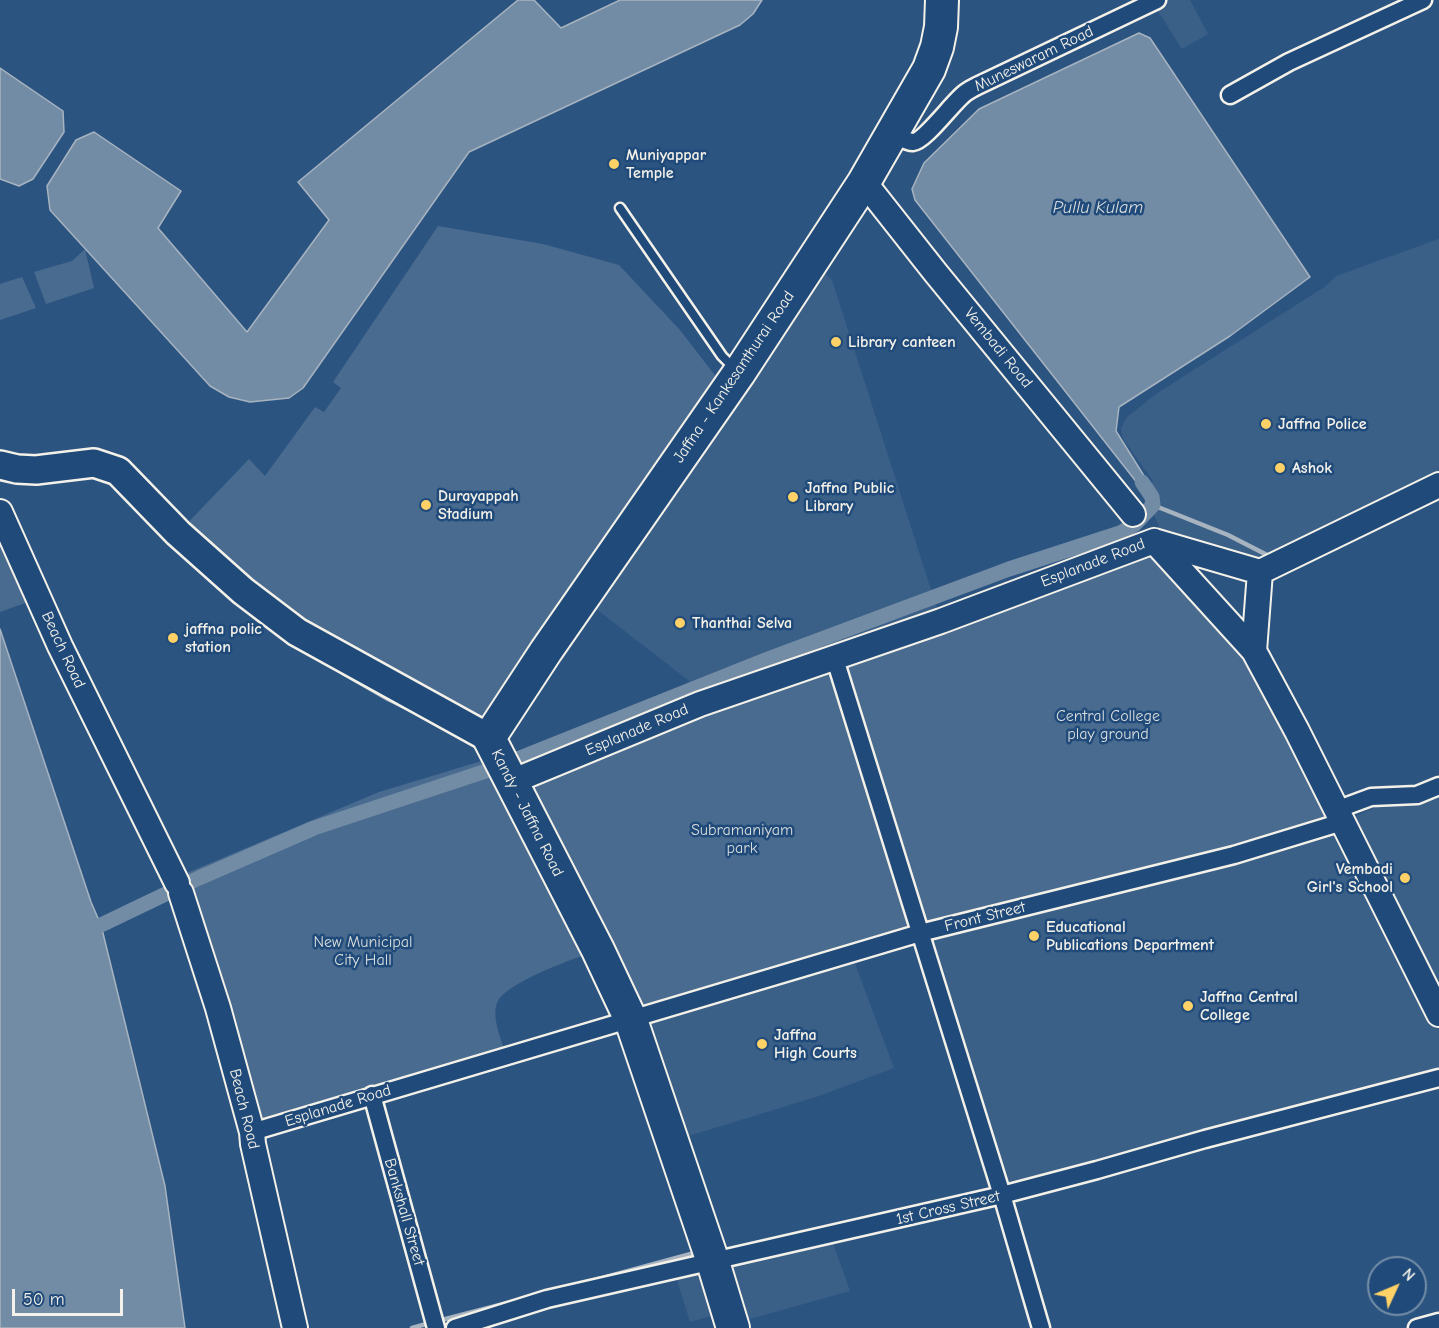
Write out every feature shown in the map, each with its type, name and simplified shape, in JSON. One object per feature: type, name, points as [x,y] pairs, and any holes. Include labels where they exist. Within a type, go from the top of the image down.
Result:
[{"type":"highway","name":"Jaffna - Kankesanthurai Road","points":[[489,738],[546,651],[739,374],[864,182],[929,69],[941,27],[942,0]]},
{"type":"highway","name":"Kandy - Jaffna Road","points":[[489,738],[598,950],[631,1020],[733,1328]]},
{"type":"main road","name":"Kandy - Jaffna Road","points":[[0,465],[17,470],[36,470],[94,463],[118,471],[178,533],[235,584],[297,632],[489,738]]},
{"type":"street","name":"Muneswaram Road","points":[[891,133],[906,141],[914,142],[922,138],[959,99],[977,86],[1157,0]]},
{"type":"street","points":[[1230,95],[1289,63],[1423,0]]},
{"type":"street","name":"Vembadi Road","points":[[864,182],[934,272],[1143,527]]},
{"type":"street","points":[[1143,527],[1269,567],[1439,485]]},
{"type":"street","name":"Beach Road","points":[[0,512],[60,646],[179,888],[218,1008],[252,1132],[295,1328]]},
{"type":"street","name":"Esplanade Road","points":[[512,782],[700,704],[941,621],[1143,527],[1254,651],[1292,721],[1439,1014]]},
{"type":"street","points":[[1254,651],[1269,567]]},
{"type":"street","points":[[834,656],[1002,1195],[1041,1328]]},
{"type":"street","name":"Front Street","points":[[631,1020],[920,933],[1234,855],[1339,816],[1371,797],[1417,795],[1439,786]]},
{"type":"street","name":"Esplanade Road","points":[[252,1132],[631,1020]]},
{"type":"street","name":"1st Cross Street","points":[[455,1328],[547,1299],[1002,1195],[1439,1078]]},
{"type":"street","name":"Bankshall Street","points":[[372,1095],[436,1328]]},
{"type":"street","points":[[1417,1328],[1439,1322]]},
{"type":"lane","points":[[621,208],[722,356],[739,374]]},
{"type":"shaded area","points":[[1151,0],[1190,0],[1208,34],[1182,49]]},
{"type":"shaded area","name":"Jaffna Police","points":[[1439,239],[1439,485],[1260,572],[1157,532],[1159,526],[1143,493],[1153,481],[1123,439],[1121,429],[1126,418],[1156,394],[1326,286],[1336,276]]},
{"type":"shaded area","points":[[822,270],[832,280],[941,621],[700,704],[696,690],[688,680],[582,598]]},
{"type":"shaded area","name":"Jaffna Central College","points":[[1439,779],[1439,1078],[1002,1195],[920,933],[1342,822]]},
{"type":"shaded area","name":"Jaffna High Courts","points":[[851,953],[894,1068],[819,1096],[672,1141],[631,1020]]},
{"type":"shaded area","points":[[830,1235],[850,1291],[732,1324],[728,1311],[690,1322],[674,1270]]},
{"type":"green space","name":"Durayappah Stadium","points":[[438,226],[543,244],[619,265],[680,330],[727,391],[489,738],[297,632],[178,533],[249,459],[265,476],[315,407],[324,412],[341,388],[333,382]]},
{"type":"green space","points":[[85,249],[94,288],[46,304],[34,272],[72,261]]},
{"type":"green space","points":[[22,277],[36,308],[0,320],[0,284]]},
{"type":"green space","points":[[0,512],[28,602],[0,612]]},
{"type":"green space","points":[[1154,541],[1254,651],[1342,822],[631,1020],[598,950],[544,971],[505,993],[498,1001],[495,1013],[506,1055],[252,1132],[175,878],[379,792],[498,756],[511,782]]},
{"type":"water","points":[[518,0],[534,0],[561,28],[620,0],[762,0],[753,14],[740,25],[469,152],[303,388],[289,398],[250,402],[229,397],[210,386],[50,210],[47,186],[76,140],[94,132],[181,191],[158,228],[247,332],[329,220],[298,182]]},
{"type":"water","name":"Pullu Kulam","points":[[1139,33],[1150,38],[1310,277],[1230,336],[1119,407],[1116,431],[1146,479],[1138,484],[915,200],[912,189],[924,163],[979,109]]},
{"type":"water","points":[[0,68],[63,111],[64,132],[33,179],[19,186],[0,179]]},
{"type":"water","points":[[0,629],[91,902],[101,925],[165,1186],[185,1328],[0,1328]]},
{"type":"waterway","points":[[101,925],[199,878],[314,828],[495,768],[768,659],[1009,569],[1120,533],[1134,525],[1153,505],[1152,497],[1142,482]]},
{"type":"waterway","points":[[1153,505],[1228,535],[1271,557]]},
{"type":"waterway","points":[[343,673],[417,713]]},
{"type":"waterway","points":[[595,1280],[698,1252]]},
{"type":"waterway","points":[[438,1321],[511,1302]]},
{"type":"waterway","points":[[412,1328],[430,1323]]},
{"type":"place","name":"Muniyappar Temple","points":[[614,164]]},
{"type":"place","name":"Library canteen","points":[[836,342]]},
{"type":"place","name":"Jaffna Police","points":[[1266,424]]},
{"type":"place","name":"Ashok","points":[[1280,468]]},
{"type":"place","name":"Jaffna Public Library","points":[[793,497]]},
{"type":"place","name":"Durayappah Stadium","points":[[426,505]]},
{"type":"place","name":"Thanthai Selva","points":[[680,623]]},
{"type":"place","name":"jaffna polic station","points":[[173,638]]},
{"type":"place","name":"Vembadi Girl's School","points":[[1405,878]]},
{"type":"place","name":"Educational Publications Department","points":[[1034,936]]},
{"type":"place","name":"Jaffna Central College","points":[[1188,1006]]},
{"type":"place","name":"Jaffna High Courts","points":[[762,1044]]},
{"type":"park label","name":"Central College play ground","points":[[1108,725]]},
{"type":"park label","name":"Subramaniyam park","points":[[742,839]]},
{"type":"park label","name":"New Municipal City Hall","points":[[363,951]]}]
